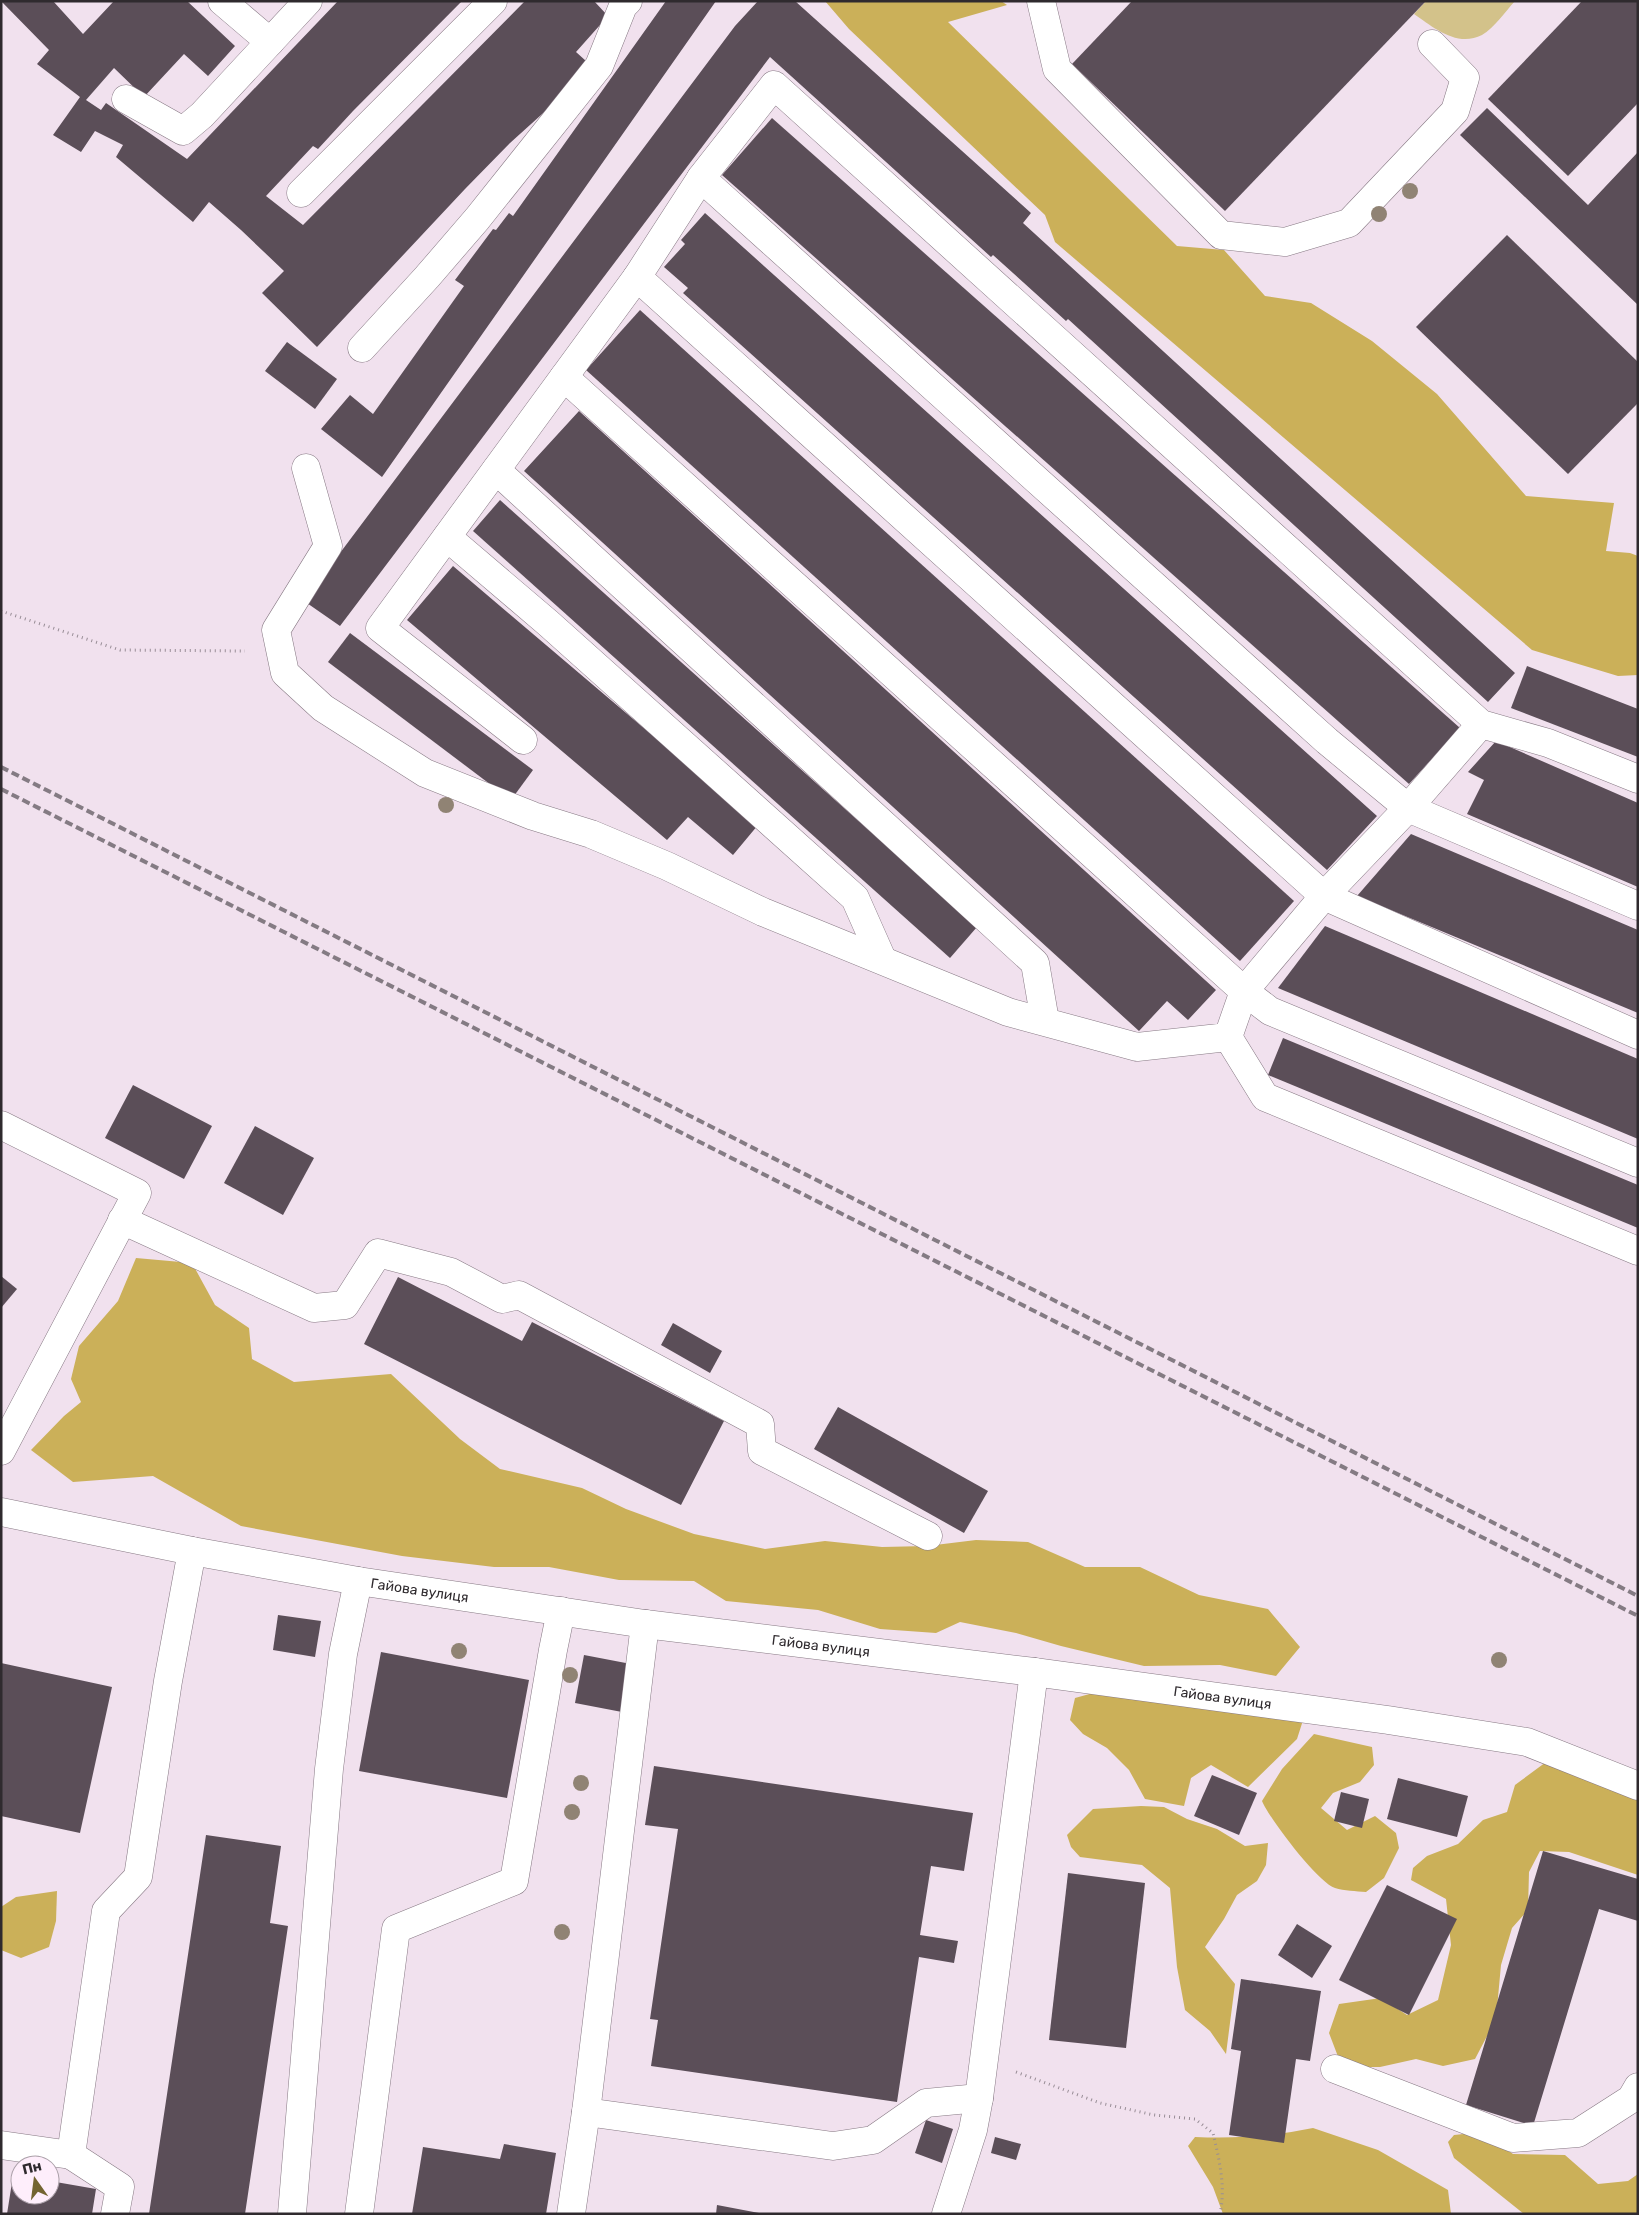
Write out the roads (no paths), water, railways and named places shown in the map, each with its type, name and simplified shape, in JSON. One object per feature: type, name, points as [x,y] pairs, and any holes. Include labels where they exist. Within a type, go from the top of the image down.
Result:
[{"type":"street","points":[[222,1],[270,42]]},
{"type":"street","points":[[126,99],[183,131],[202,115],[308,1]]},
{"type":"street","points":[[300,193],[493,1]]},
{"type":"street","points":[[1041,1],[1057,69],[1221,235],[1286,242],[1349,223],[1455,111],[1465,78],[1432,44]]},
{"type":"street","points":[[362,348],[427,278],[600,66],[623,3]]},
{"type":"street","points":[[522,740],[380,628],[637,277],[701,178],[774,85],[1481,724],[1548,743],[1638,779]]},
{"type":"street","points":[[701,178],[1327,741],[1408,808],[1638,906]]},
{"type":"street","points":[[637,277],[1324,896],[1638,1036]]},
{"type":"street","points":[[564,377],[1244,991],[1270,1011],[1638,1163]]},
{"type":"street","points":[[306,468],[328,546],[276,630],[285,673],[322,708],[425,773],[533,816],[591,834],[667,866],[763,912],[1008,1012],[1137,1048],[1228,1037]]},
{"type":"street","points":[[496,470],[1035,963],[1045,1021]]},
{"type":"street","points":[[448,537],[855,898],[882,959]]},
{"type":"street","points":[[1228,1037],[1244,991],[1324,896],[1408,808],[1481,724]]},
{"type":"street","points":[[1228,1037],[1265,1096],[1638,1251]]},
{"type":"street","points":[[1,1125],[137,1193],[1,1451]]},
{"type":"street","points":[[122,1220],[314,1308],[345,1305],[378,1253],[451,1272],[502,1299],[519,1295],[760,1424],[762,1451],[928,1536]]},
{"type":"street","name":"Гайова вулиця","points":[[1,1512],[192,1551],[358,1581],[646,1624],[1034,1672],[1388,1720],[1527,1742],[1638,1786]]},
{"type":"street","points":[[71,2155],[106,1911],[138,1877],[168,1681],[192,1551]]},
{"type":"street","points":[[292,2214],[329,1769],[343,1654],[358,1581]]},
{"type":"street","points":[[360,2214],[396,1929],[514,1881],[561,1611]]},
{"type":"street","points":[[571,2214],[586,2112],[646,1624]]},
{"type":"street","points":[[946,2214],[973,2130],[979,2098],[982,2060],[1034,1672]]},
{"type":"street","points":[[1335,2069],[1513,2138],[1578,2133],[1631,2099],[1638,2087]]},
{"type":"street","points":[[586,2112],[833,2146],[873,2140],[926,2103],[979,2098]]},
{"type":"street","points":[[1,2145],[71,2155],[120,2187],[115,2214]]},
{"type":"railway","points":[[1,767],[1638,1596]]},
{"type":"railway","points":[[1,789],[1638,1616]]}]
